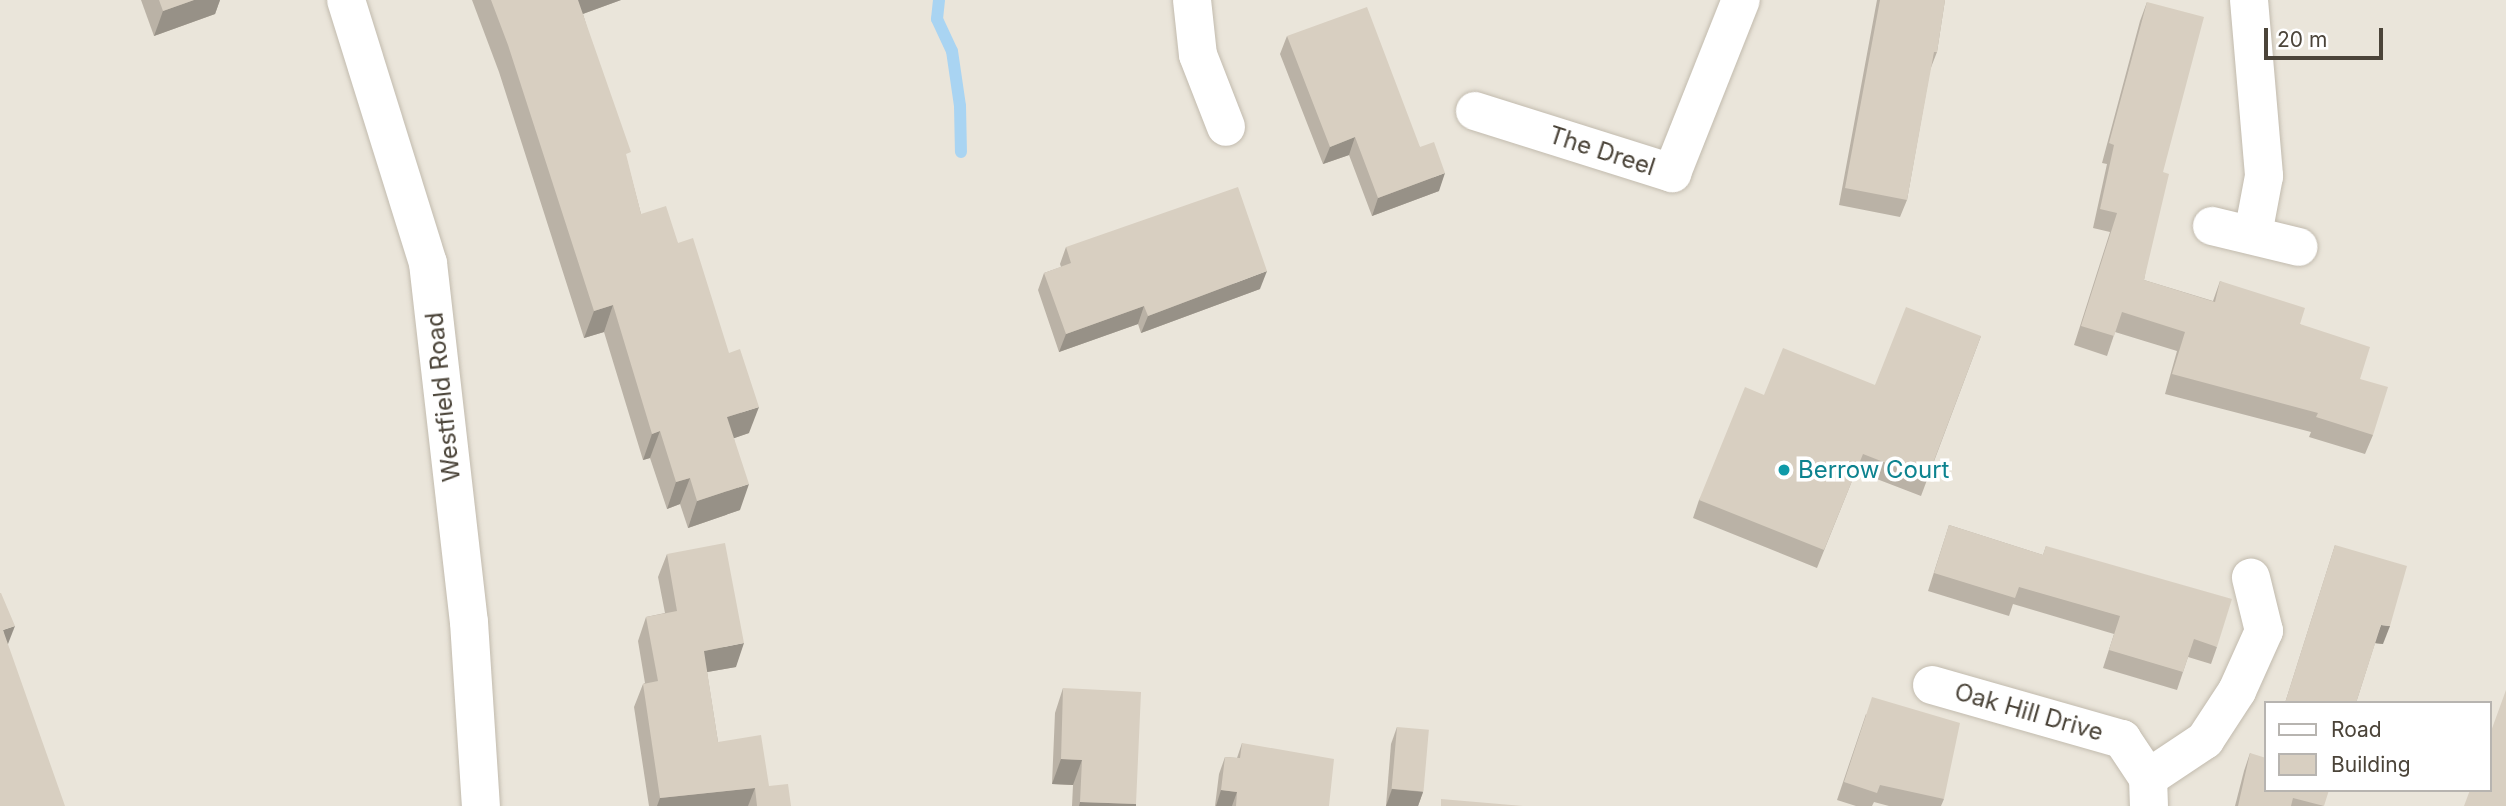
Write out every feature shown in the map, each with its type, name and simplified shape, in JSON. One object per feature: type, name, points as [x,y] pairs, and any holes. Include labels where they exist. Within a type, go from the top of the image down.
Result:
[{"type":"street","name":"Westfield Road","points":[[346,0],[429,263],[468,622],[481,806]]},
{"type":"street","points":[[1192,0],[1198,55],[1226,127]]},
{"type":"street","name":"The Dreel","points":[[1475,111],[1672,173],[1741,0]]},
{"type":"street","points":[[2249,0],[2264,176],[2253,234]]},
{"type":"street","points":[[2212,226],[2298,247]]},
{"type":"street","name":"Oak Hill Drive","points":[[1932,685],[2122,739],[2148,792],[2205,740],[2237,691],[2264,631],[2251,578]]},
{"type":"shaded area","points":[[0,0],[2506,0],[2506,806],[0,806]]},
{"type":"building","points":[[159,0],[194,0],[163,11]]},
{"type":"building","points":[[491,0],[578,0],[631,152],[626,154],[641,214],[666,206],[678,243],[693,238],[729,353],[740,349],[759,407],[727,417],[749,484],[697,501],[690,478],[676,482],[660,431],[652,434],[613,305],[594,311]]},
{"type":"building","points":[[1880,0],[1945,0],[1907,200],[1845,188]]},
{"type":"building","points":[[2147,2],[2204,17],[2163,172],[2169,174],[2144,280],[2215,302],[2220,281],[2305,308],[2300,324],[2370,347],[2360,379],[2388,387],[2373,435],[2316,417],[2318,413],[2172,374],[2185,332],[2122,312],[2114,336],[2081,326],[2117,213],[2100,209],[2114,145],[2109,143]]},
{"type":"building","points":[[1367,7],[1420,147],[1434,142],[1445,173],[1378,198],[1355,137],[1330,147],[1287,36]]},
{"type":"building","points":[[1238,187],[1267,271],[1148,316],[1144,306],[1066,334],[1044,273],[1071,263],[1066,247]]},
{"type":"building","points":[[1906,307],[1981,336],[1927,479],[1863,454],[1824,550],[1699,500],[1745,387],[1764,395],[1783,348],[1875,385]]},
{"type":"building","points":[[1949,525],[2043,555],[2046,546],[2232,599],[2217,647],[2194,639],[2183,672],[2109,650],[2120,616],[2019,587],[2015,598],[1934,573]]},
{"type":"building","points":[[725,543],[744,643],[704,651],[718,742],[761,735],[769,786],[788,784],[791,806],[757,806],[755,788],[660,798],[643,684],[658,681],[646,617],[677,611],[667,554]]},
{"type":"building","points":[[2335,545],[2407,566],[2390,626],[2381,625],[2357,701],[2286,701]]},
{"type":"building","points":[[0,593],[15,626],[3,630],[65,806],[0,806]]},
{"type":"building","points":[[1063,688],[1141,692],[1136,804],[1080,802],[1082,760],[1061,759]]},
{"type":"building","points":[[2506,690],[2506,806],[2464,806],[2469,792],[2492,792],[2492,728]]},
{"type":"building","points":[[1872,697],[1960,723],[1944,799],[1880,785],[1877,793],[1844,782]]},
{"type":"building","points":[[1397,727],[1429,730],[1423,792],[1392,789]]},
{"type":"building","points":[[1242,743],[1334,759],[1329,806],[1236,806],[1237,792],[1221,790],[1225,757],[1240,758]]},
{"type":"building","points":[[2250,753],[2264,757],[2264,792],[2328,792],[2324,806],[2293,798],[2291,806],[2238,806]]},
{"type":"building","points":[[1441,799],[1523,806],[1441,806]]},
{"type":"waterway","points":[[939,0],[937,19],[952,51],[960,106],[961,152]]},
{"type":"place","name":"Berrow Court","points":[[1784,470]]}]
